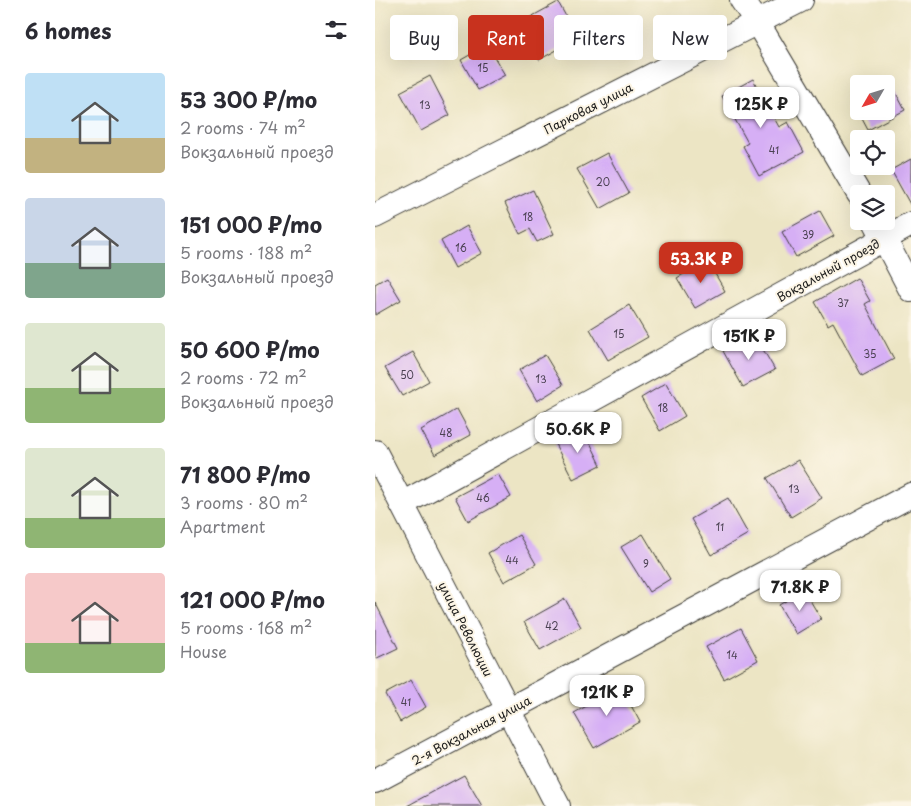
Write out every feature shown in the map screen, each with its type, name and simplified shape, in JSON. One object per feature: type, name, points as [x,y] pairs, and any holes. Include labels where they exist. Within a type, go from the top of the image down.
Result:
[{"type":"street","points":[[742,0],[854,185]]},
{"type":"street","name":"Парковая улица","points":[[375,216],[801,0]]},
{"type":"street","name":"Вокзальный проезд","points":[[895,227],[911,224]]},
{"type":"street","points":[[880,230],[911,290]]},
{"type":"street","name":"Вокзальный проезд","points":[[402,504],[880,230]]},
{"type":"street","name":"улица Революции","points":[[375,452],[558,806]]},
{"type":"street","name":"2-я Вокзальная улица","points":[[375,782],[911,495]]},
{"type":"building","points":[[558,2],[565,15],[554,15],[554,52],[544,57],[544,15],[534,15]]},
{"type":"building","points":[[468,56],[468,60],[496,60],[505,75],[478,90],[461,60]]},
{"type":"building","points":[[430,76],[450,115],[421,131],[400,92]]},
{"type":"building","points":[[753,79],[779,127],[788,122],[804,152],[759,176],[743,146],[748,143],[722,96]]},
{"type":"building","points":[[895,91],[905,110],[895,115]]},
{"type":"building","points":[[863,120],[886,120],[868,130]]},
{"type":"building","points":[[607,153],[629,193],[600,209],[577,169]]},
{"type":"building","points":[[911,159],[911,206],[894,175],[895,168]]},
{"type":"building","points":[[533,190],[554,234],[537,242],[530,229],[520,234],[505,203]]},
{"type":"building","points":[[820,211],[834,236],[796,257],[782,232]]},
{"type":"building","points":[[467,226],[482,253],[455,268],[441,241]]},
{"type":"building","points":[[707,260],[725,291],[695,308],[677,278]]},
{"type":"building","points":[[387,277],[401,300],[375,315],[375,284]]},
{"type":"building","points":[[857,278],[870,301],[865,304],[894,359],[862,376],[833,322],[828,325],[815,302]]},
{"type":"building","points":[[629,305],[648,337],[608,360],[590,329]]},
{"type":"building","points":[[754,334],[775,370],[743,387],[723,351]]},
{"type":"building","points":[[413,352],[429,381],[402,396],[385,368]]},
{"type":"building","points":[[545,355],[563,385],[537,401],[519,370]]},
{"type":"building","points":[[666,383],[685,416],[660,431],[641,398]]},
{"type":"building","points":[[457,409],[471,435],[435,455],[421,430]]},
{"type":"building","points":[[584,430],[601,465],[573,479],[555,444]]},
{"type":"building","points":[[798,460],[822,498],[791,517],[767,478]]},
{"type":"building","points":[[498,474],[511,497],[468,521],[455,497]]},
{"type":"building","points":[[728,498],[748,534],[711,555],[691,519]]},
{"type":"building","points":[[643,534],[670,579],[649,592],[621,547]]},
{"type":"building","points":[[519,535],[536,564],[504,582],[488,553]]},
{"type":"building","points":[[804,590],[821,619],[796,634],[779,605]]},
{"type":"building","points":[[565,599],[581,627],[540,650],[524,622]]},
{"type":"building","points":[[375,602],[398,648],[375,659]]},
{"type":"building","points":[[741,628],[758,660],[724,679],[706,647]]},
{"type":"building","points":[[411,680],[426,707],[400,722],[385,694]]},
{"type":"building","points":[[621,687],[640,722],[594,748],[574,713]]},
{"type":"building","points":[[464,775],[482,806],[407,806]]}]
